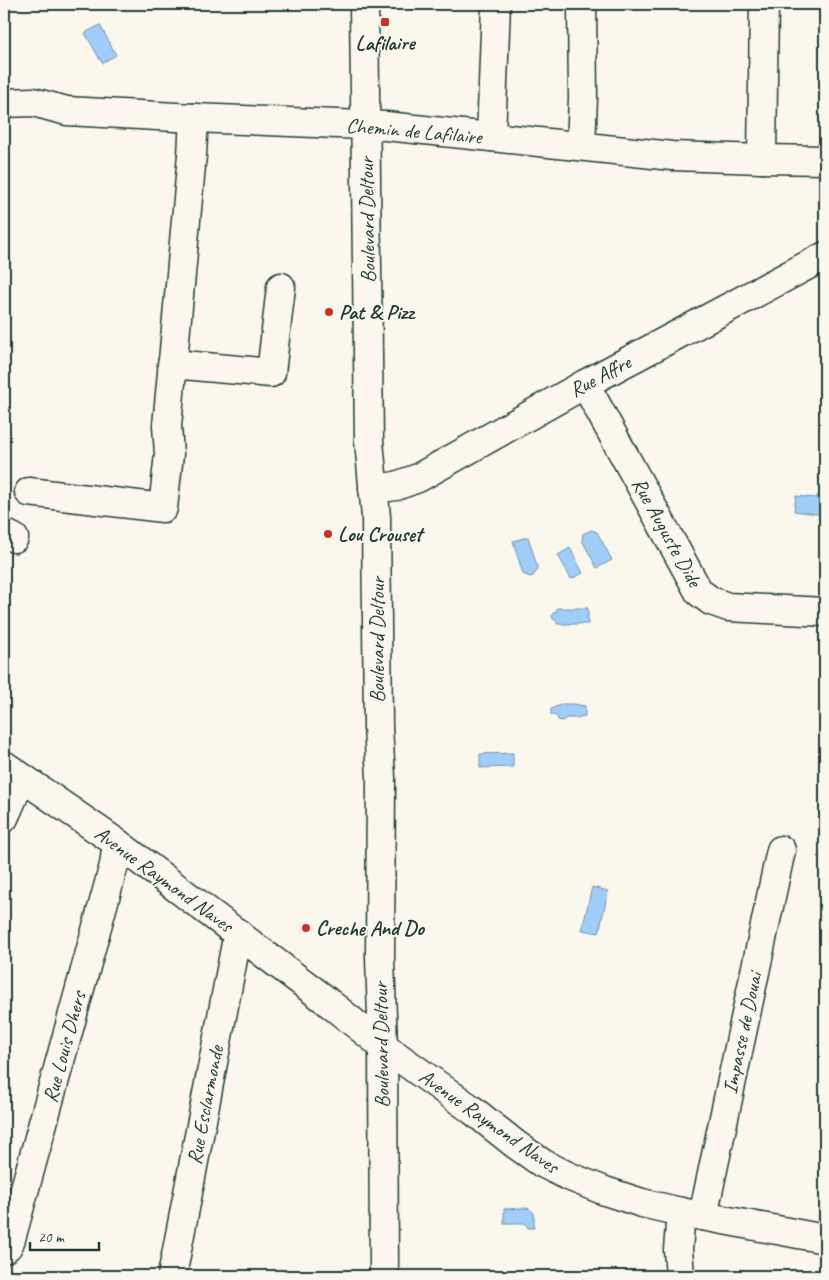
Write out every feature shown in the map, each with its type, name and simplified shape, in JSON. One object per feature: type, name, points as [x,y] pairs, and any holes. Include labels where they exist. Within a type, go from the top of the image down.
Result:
[{"type":"street","name":"Boulevard Deltour","points":[[364,4],[369,441],[376,517],[378,727],[381,777],[380,958],[383,1046],[384,1276]]},
{"type":"street","points":[[491,137],[496,4]]},
{"type":"street","points":[[581,146],[583,98],[582,4]]},
{"type":"street","points":[[762,159],[764,4]]},
{"type":"street","name":"Chemin de Lafilaire","points":[[4,103],[32,102],[67,111],[365,125],[672,156],[825,160]]},
{"type":"street","points":[[29,492],[162,508],[169,454],[167,426],[194,118]]},
{"type":"street","name":"Rue Affre","points":[[373,489],[396,486],[418,478],[585,384],[825,256]]},
{"type":"street","points":[[172,364],[271,373],[281,287]]},
{"type":"street","name":"Rue Auguste Dide","points":[[585,384],[699,592],[711,601],[728,607],[825,612]]},
{"type":"street","points":[[4,818],[14,772]]},
{"type":"street","name":"Avenue Raymond Naves","points":[[14,772],[117,842],[383,1046],[542,1163],[605,1191],[642,1203],[825,1239]]},
{"type":"street","name":"Rue Louis Dhers","points":[[4,1249],[8,1246],[11,1239],[114,865],[117,842]]},
{"type":"street","name":"Impasse de Douai","points":[[680,1276],[678,1250],[692,1214],[781,850]]},
{"type":"street","name":"Rue Esclarmonde","points":[[172,1276],[238,933]]},
{"type":"water","points":[[100,25],[116,55],[102,63],[85,33]]},
{"type":"water","points":[[821,493],[825,496],[825,515],[794,511],[796,496],[816,498]]},
{"type":"water","points":[[591,530],[597,532],[612,560],[597,568],[582,540],[583,534]]},
{"type":"water","points":[[528,537],[538,569],[530,577],[523,574],[513,541]]},
{"type":"water","points":[[570,548],[583,573],[571,579],[558,555]]},
{"type":"water","points":[[557,608],[588,608],[588,624],[557,624],[557,621],[552,616],[557,611]]},
{"type":"water","points":[[562,704],[585,706],[585,716],[567,718],[562,721],[558,720],[557,716],[551,715],[551,709]]},
{"type":"water","points":[[513,753],[513,767],[480,768],[480,754]]},
{"type":"water","points":[[592,887],[608,891],[599,933],[582,930]]},
{"type":"water","points":[[528,1208],[534,1213],[534,1228],[528,1228],[525,1223],[504,1223],[504,1209]]},
{"type":"place","name":"Lafilaire","points":[[385,22]]},
{"type":"place","name":"Pat & Pizz","points":[[329,312]]},
{"type":"place","name":"Lou Crouset","points":[[328,534]]},
{"type":"place","name":"Creche And Do","points":[[306,928]]}]
